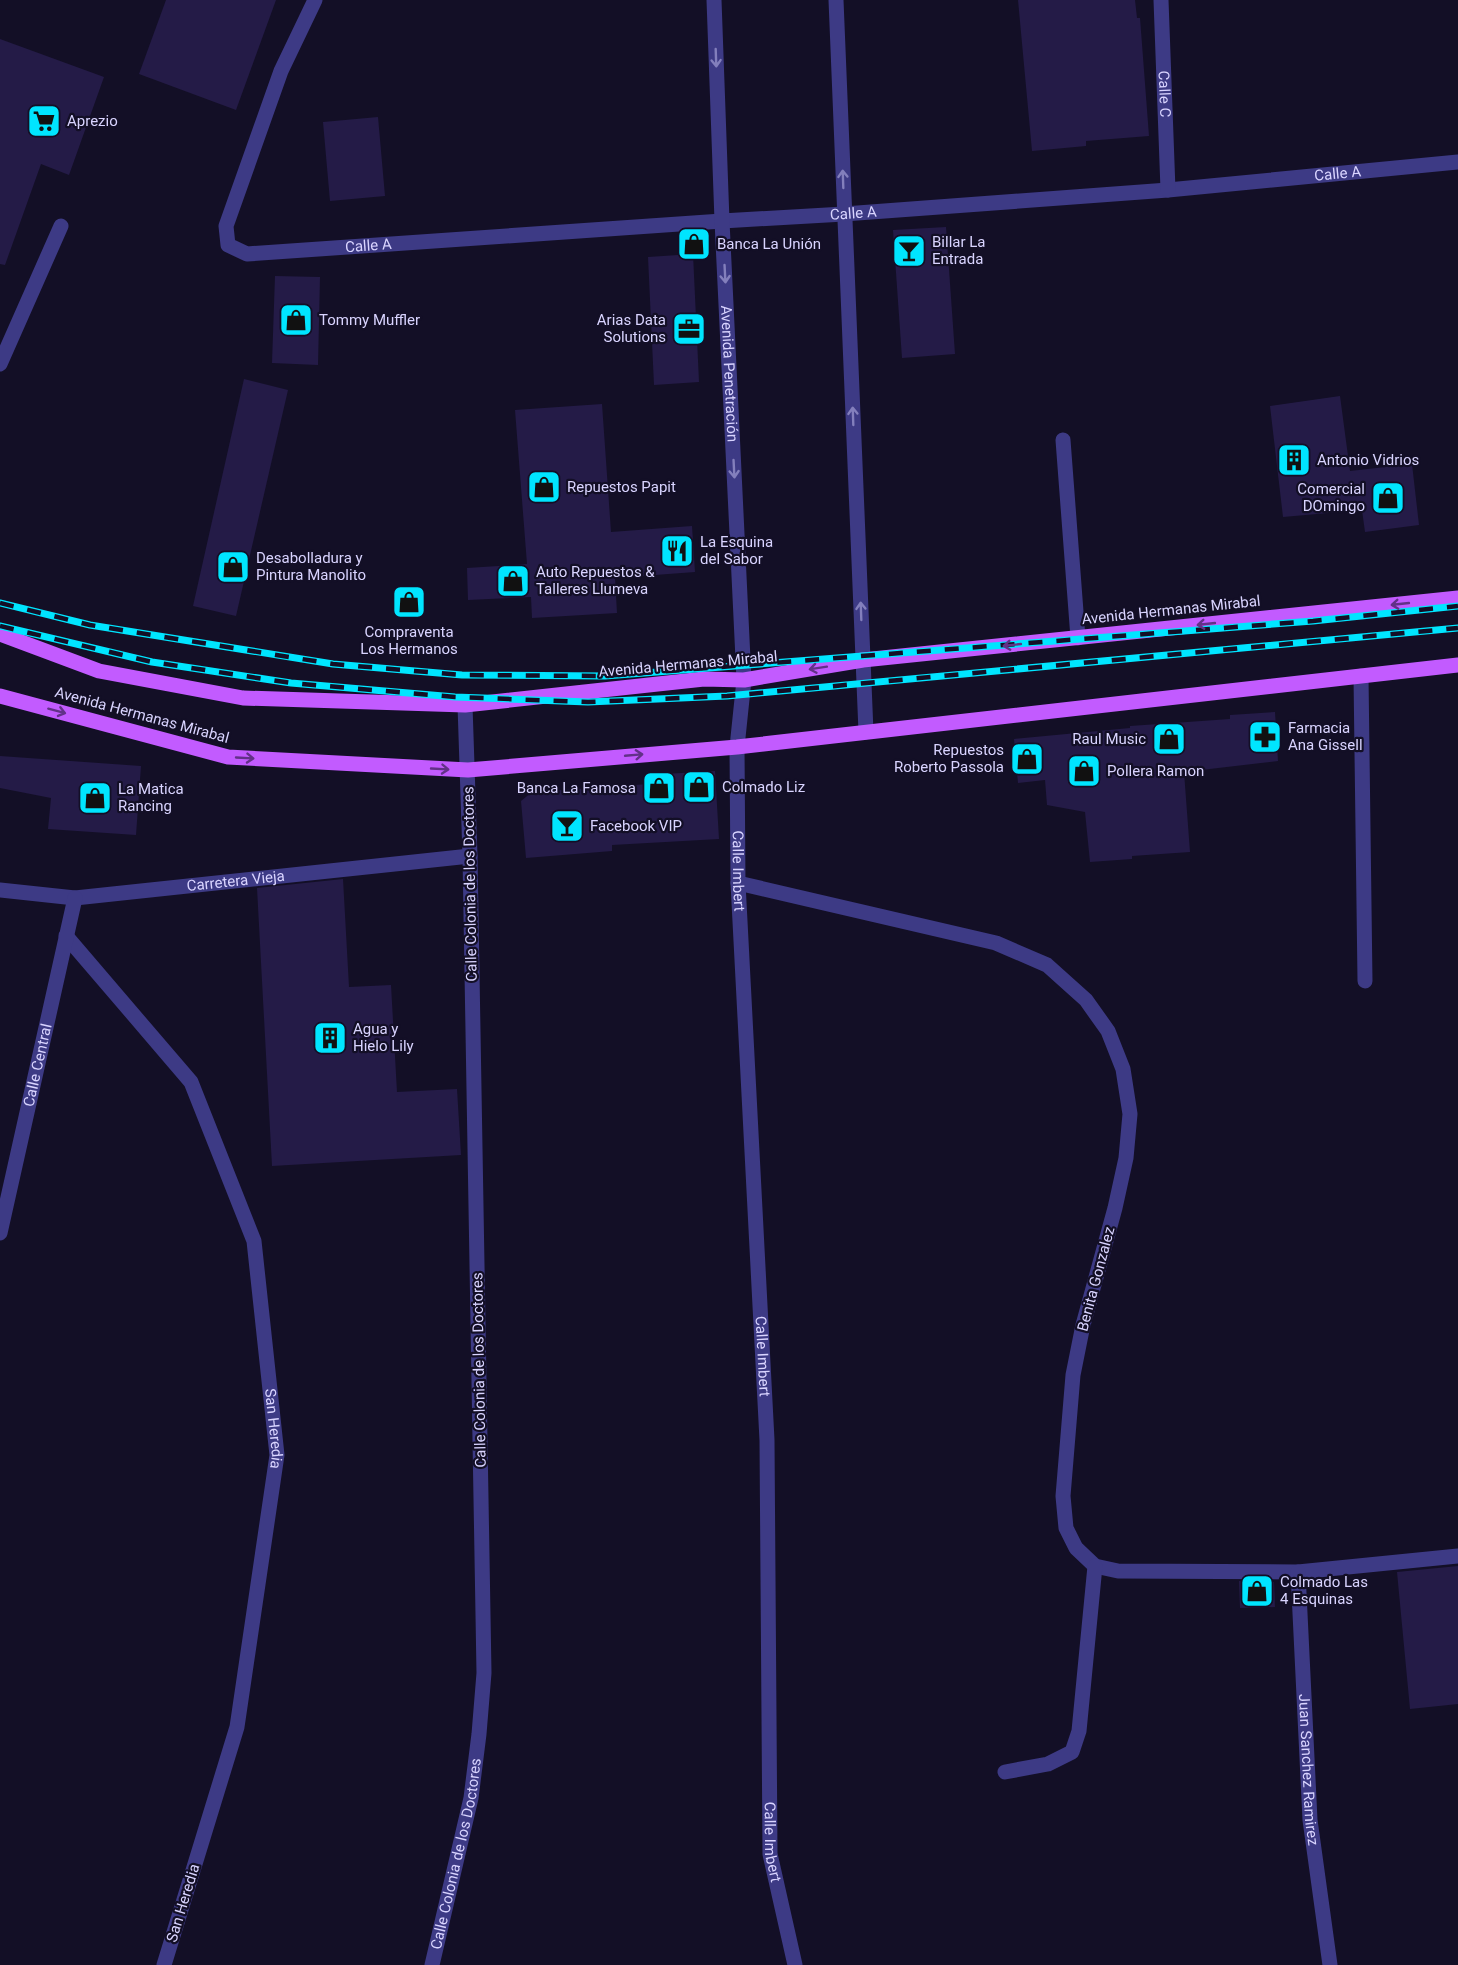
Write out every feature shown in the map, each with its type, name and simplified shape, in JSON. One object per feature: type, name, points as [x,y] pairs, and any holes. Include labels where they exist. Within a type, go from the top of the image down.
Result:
[{"type":"main road","name":"Avenida Hermanas Mirabal","points":[[0,634],[99,671],[243,698],[465,705],[704,679],[744,680],[863,660],[1458,598]]},
{"type":"main road","name":"Avenida Hermanas Mirabal","points":[[0,696],[228,757],[468,770],[737,747],[1458,665]]},
{"type":"street","name":"Calle A","points":[[315,0],[281,70],[226,226],[228,245],[247,254],[1168,190],[1458,162]]},
{"type":"street","name":"Avenida Penetración","points":[[714,0],[744,680],[737,747]]},
{"type":"street","points":[[836,0],[866,732]]},
{"type":"street","name":"Calle C","points":[[1161,0],[1168,190]]},
{"type":"street","points":[[0,364],[61,226]]},
{"type":"street","points":[[1063,440],[1078,638]]},
{"type":"street","points":[[1361,676],[1365,981]]},
{"type":"street","name":"Calle Colonia de los Doctores","points":[[432,1965],[471,1798],[484,1673],[470,856],[465,705]]},
{"type":"street","name":"Calle Imbert","points":[[737,747],[738,884],[767,1440],[770,1854],[795,1965]]},
{"type":"street","name":"Carretera Vieja","points":[[0,890],[75,898],[470,856]]},
{"type":"street","name":"Benita Gonzalez","points":[[738,884],[996,943],[1047,966],[1086,1000],[1108,1031],[1123,1069],[1130,1114],[1126,1158],[1115,1208],[1083,1324],[1073,1375],[1063,1496],[1066,1528],[1076,1548],[1095,1566]]},
{"type":"street","name":"Calle Central","points":[[0,1233],[75,898]]},
{"type":"street","name":"San Heredia","points":[[66,936],[191,1082],[254,1241],[277,1455],[237,1727],[164,1965]]},
{"type":"street","points":[[1005,1773],[1048,1764],[1072,1752],[1078,1731],[1095,1566],[1119,1571],[1298,1572],[1458,1556]]},
{"type":"street","name":"Juan Sanchez Ramirez","points":[[1298,1572],[1310,1820],[1330,1965]]},
{"type":"building","points":[[166,0],[276,0],[236,110],[139,74]]},
{"type":"building","points":[[1018,0],[1135,0],[1137,18],[1140,18],[1149,136],[1086,141],[1086,146],[1032,151]]},
{"type":"building","name":"Aprezio","points":[[0,39],[104,77],[69,175],[41,164],[5,265],[0,264]]},
{"type":"building","points":[[378,117],[385,196],[330,201],[323,122]]},
{"type":"building","points":[[946,227],[955,354],[902,358],[893,230]]},
{"type":"building","points":[[693,254],[699,382],[654,385],[648,257]]},
{"type":"building","name":"Tommy Muffler","points":[[275,276],[320,277],[318,365],[272,363]]},
{"type":"building","points":[[244,379],[288,390],[236,616],[193,606]]},
{"type":"building","points":[[1340,396],[1350,471],[1412,464],[1419,525],[1365,532],[1362,510],[1283,517],[1270,406]]},
{"type":"building","points":[[602,404],[611,532],[692,526],[695,572],[615,578],[617,613],[532,618],[531,597],[468,600],[467,568],[527,564],[515,410]]},
{"type":"building","points":[[1275,712],[1278,761],[1184,772],[1190,852],[1090,862],[1085,812],[1047,805],[1045,780],[1018,783],[1014,739],[1130,728],[1130,726],[1230,719],[1230,715]]},
{"type":"building","name":"La Matica Rancing","points":[[0,756],[141,766],[136,835],[48,829],[51,798],[0,788]]},
{"type":"building","points":[[715,771],[719,839],[612,845],[612,851],[526,858],[521,801],[532,792],[649,784],[648,775]]},
{"type":"building","name":"Agua y Hielo Lily","points":[[343,879],[349,987],[391,985],[397,1092],[457,1089],[461,1155],[272,1166],[257,888]]},
{"type":"building","points":[[1458,1566],[1458,1704],[1410,1709],[1397,1572]]},
{"type":"building","name":"Colmado Las 4 Esquinas","points":[[1239,1581],[1274,1582],[1275,1607],[1240,1608]]},
{"type":"railway","points":[[0,603],[90,625],[333,664],[462,675],[605,676],[1313,621],[1458,606]]},
{"type":"railway","points":[[0,626],[152,662],[291,683],[455,697],[588,702],[727,696],[1458,628]]},
{"type":"place","name":"Aprezio","points":[[44,121]]},
{"type":"place","name":"Banca La Unión","points":[[694,244]]},
{"type":"place","name":"Billar La Entrada","points":[[909,251]]},
{"type":"place","name":"Tommy Muffler","points":[[296,320]]},
{"type":"place","name":"Arias Data Solutions","points":[[689,329]]},
{"type":"place","name":"Antonio Vidrios","points":[[1294,460]]},
{"type":"place","name":"Repuestos Papit","points":[[544,487]]},
{"type":"place","name":"Comercial DOmingo","points":[[1388,498]]},
{"type":"place","name":"La Esquina del Sabor","points":[[677,551]]},
{"type":"place","name":"Desabolladura y Pintura Manolito","points":[[233,567]]},
{"type":"place","name":"Auto Repuestos & Talleres Llumeva","points":[[513,581]]},
{"type":"place","name":"Compraventa Los Hermanos","points":[[409,602]]},
{"type":"place","name":"Farmacia Ana Gissell","points":[[1265,737]]},
{"type":"place","name":"Raul Music","points":[[1169,739]]},
{"type":"place","name":"Repuestos Roberto Passola","points":[[1027,759]]},
{"type":"place","name":"Pollera Ramon","points":[[1084,771]]},
{"type":"place","name":"Colmado Liz","points":[[699,787]]},
{"type":"place","name":"Banca La Famosa","points":[[659,788]]},
{"type":"place","name":"La Matica Rancing","points":[[95,798]]},
{"type":"place","name":"Facebook VIP","points":[[567,826]]},
{"type":"place","name":"Agua y Hielo Lily","points":[[330,1038]]},
{"type":"place","name":"Colmado Las 4 Esquinas","points":[[1257,1591]]}]
